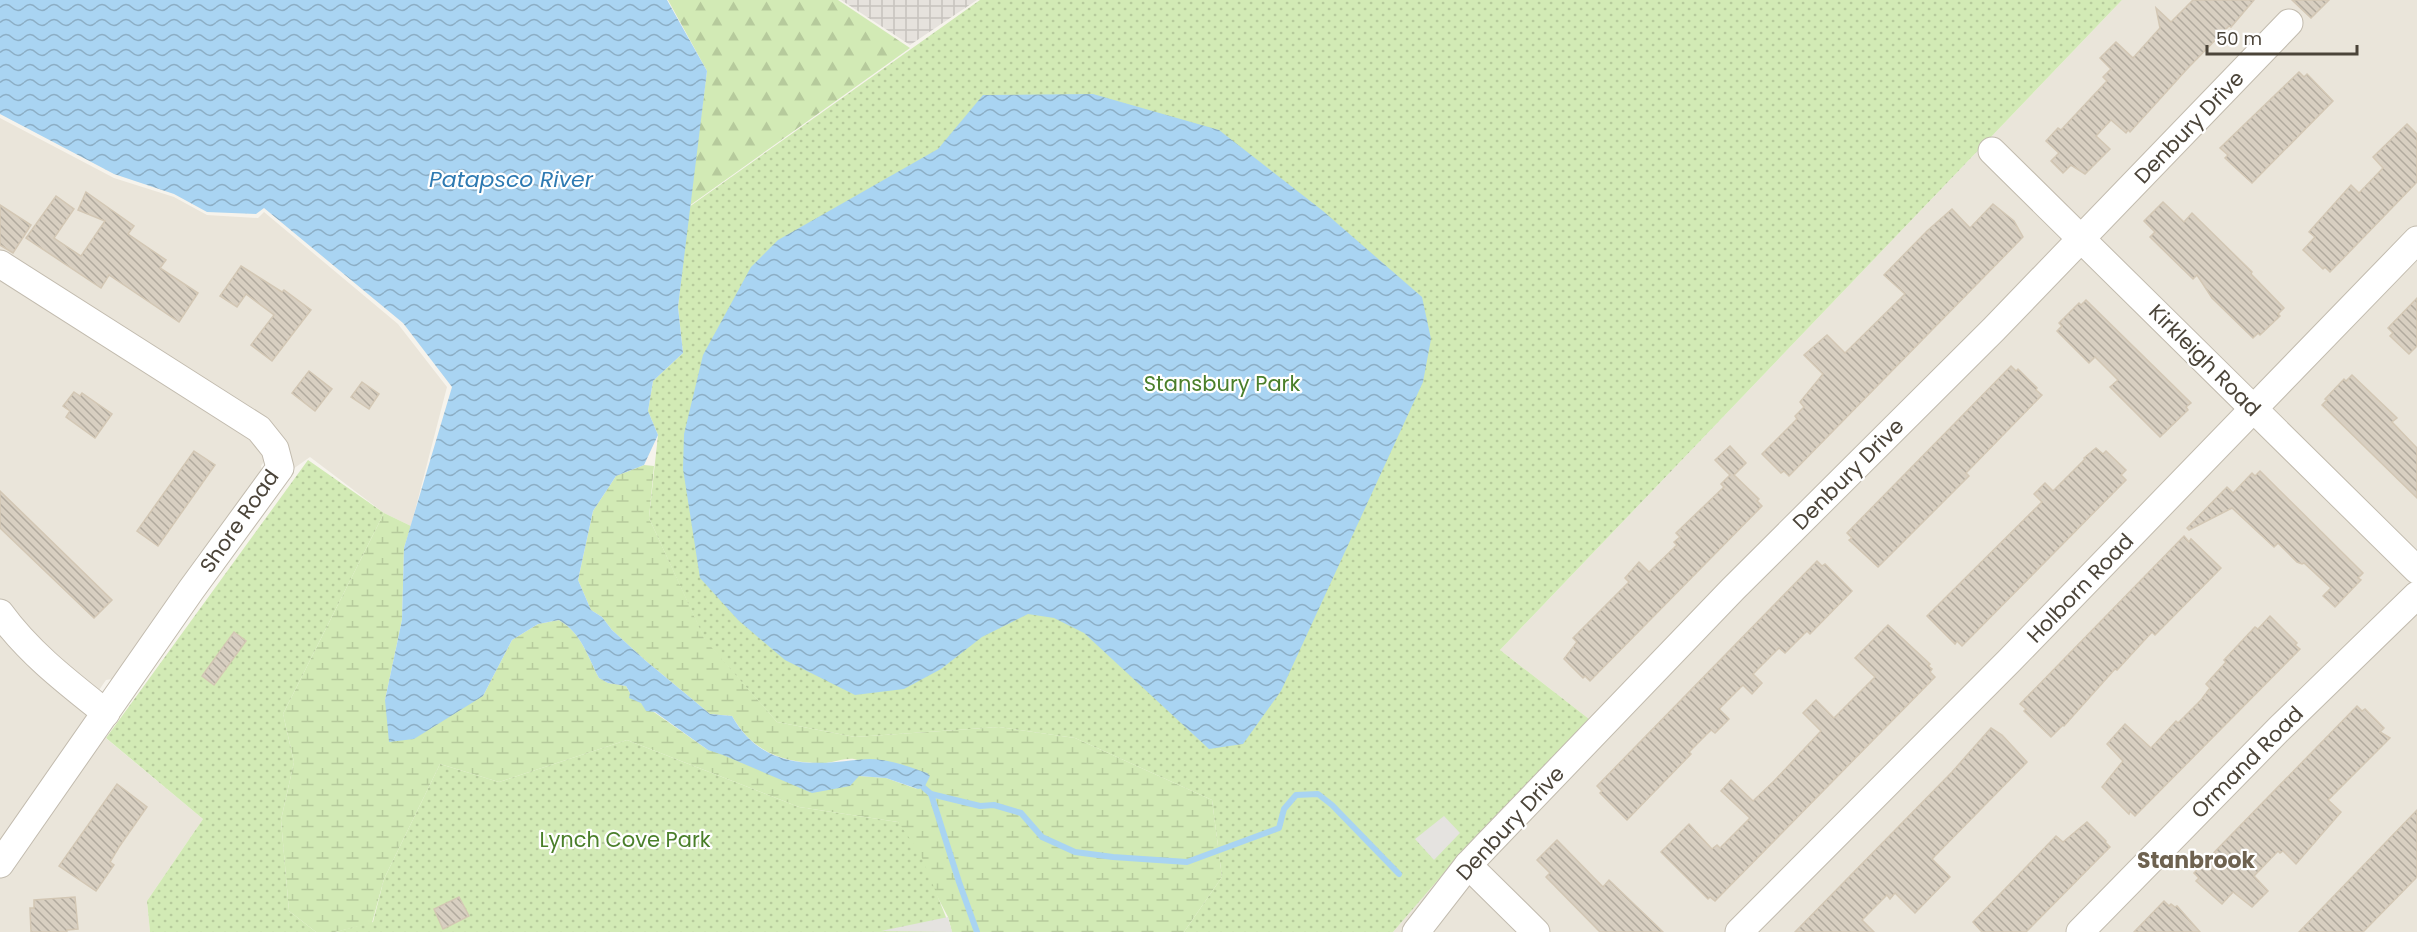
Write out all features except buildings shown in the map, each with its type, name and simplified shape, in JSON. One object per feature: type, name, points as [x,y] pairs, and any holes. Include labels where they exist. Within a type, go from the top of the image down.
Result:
[{"type":"street","name":"Denbury Drive","points":[[1416,932],[1468,865],[1733,589],[1994,329],[2289,23]]},
{"type":"street","name":"Kirkleigh Road","points":[[1992,151],[2417,570]]},
{"type":"street","name":"Holborn Road","points":[[1739,932],[2010,660],[2417,240]]},
{"type":"street","name":"Shore Road","points":[[0,264],[259,429],[275,449],[280,468],[191,590],[0,864]]},
{"type":"street","name":"Ormand Road","points":[[2080,932],[2280,729],[2417,595]]},
{"type":"street","points":[[0,613],[18,637],[45,664],[106,713]]},
{"type":"street","points":[[1468,865],[1536,932]]},
{"type":"shaded area","points":[[841,0],[977,0],[910,45]]},
{"type":"shaded area","points":[[2122,0],[2417,0],[2417,932],[1393,932],[1475,837],[1589,719],[1500,650]]},
{"type":"shaded area","points":[[0,118],[114,178],[174,197],[207,215],[258,218],[264,212],[398,324],[447,387],[411,526],[384,513],[310,457],[293,469],[0,260]]},
{"type":"shaded area","points":[[0,275],[232,423],[270,453],[261,466],[263,476],[199,554],[112,679],[106,680],[88,706],[92,709],[84,720],[203,819],[147,901],[150,932],[0,932]]},
{"type":"shaded area","points":[[1444,816],[1460,833],[1434,860],[1415,839]]},
{"type":"shaded area","points":[[948,917],[952,932],[881,931]]},
{"type":"green space","points":[[668,0],[838,0],[910,48],[689,206],[707,71]]},
{"type":"green space","name":"Stansbury Park","points":[[980,0],[2122,0],[1500,650],[1589,719],[1475,837],[1393,932],[1184,932],[1222,877],[1212,800],[1075,738],[999,727],[855,737],[777,722],[705,640],[649,518],[658,435],[648,411],[653,381],[683,353],[678,307],[689,207]]},
{"type":"green space","points":[[308,460],[384,513],[283,714],[294,762],[281,820],[289,911],[316,932],[150,932],[147,901],[203,819],[106,738]]},
{"type":"green space","points":[[644,465],[654,466],[649,518],[705,639],[777,722],[855,737],[999,727],[1075,738],[1212,800],[1222,877],[1184,932],[952,932],[948,917],[898,822],[799,807],[627,740],[499,782],[440,764],[384,879],[372,923],[335,932],[316,932],[289,911],[281,820],[294,762],[283,714],[384,513],[411,526],[404,548],[402,620],[385,700],[483,696],[512,640],[538,624],[559,620],[579,638],[599,678],[608,683],[626,686],[641,703],[708,750],[859,776],[886,778],[917,789],[854,759],[811,763],[771,754],[750,739],[732,716],[710,714],[646,661],[612,630],[602,617],[591,610],[578,580],[593,511],[616,476]]},
{"type":"green space","name":"Lynch Cove Park","points":[[627,740],[799,807],[898,822],[920,853],[952,932],[335,932],[373,922],[384,879],[440,764],[499,782]]},
{"type":"water","name":"Patapsco River","points":[[0,0],[667,0],[707,71],[678,307],[683,353],[653,381],[648,411],[658,435],[644,465],[616,476],[593,511],[578,580],[591,610],[602,617],[612,630],[710,714],[732,716],[741,730],[763,750],[789,760],[804,762],[870,759],[893,762],[927,773],[930,776],[924,788],[918,789],[886,778],[859,776],[850,786],[812,793],[708,750],[655,712],[646,711],[641,703],[629,698],[630,693],[626,686],[608,683],[599,678],[579,638],[559,620],[538,624],[512,640],[483,696],[414,739],[389,742],[385,700],[402,620],[404,548],[452,387],[403,323],[264,208],[256,214],[207,212],[174,194],[114,174],[0,114]]},
{"type":"water","points":[[1093,94],[1219,130],[1323,211],[1422,297],[1431,339],[1423,382],[1281,691],[1243,744],[1209,749],[1084,633],[1054,618],[1028,614],[982,637],[941,669],[904,689],[855,695],[785,660],[738,620],[700,578],[683,469],[684,434],[703,355],[751,267],[778,240],[938,149],[983,95]]},
{"type":"waterway","points":[[924,788],[931,794],[977,932]]},
{"type":"waterway","points":[[931,794],[980,806],[994,805],[1021,813],[1042,837],[1075,852],[1187,862],[1279,828],[1284,809],[1296,795],[1318,794],[1332,805],[1399,874]]},
{"type":"district","name":"Stanbrook","points":[[2196,860]]}]
